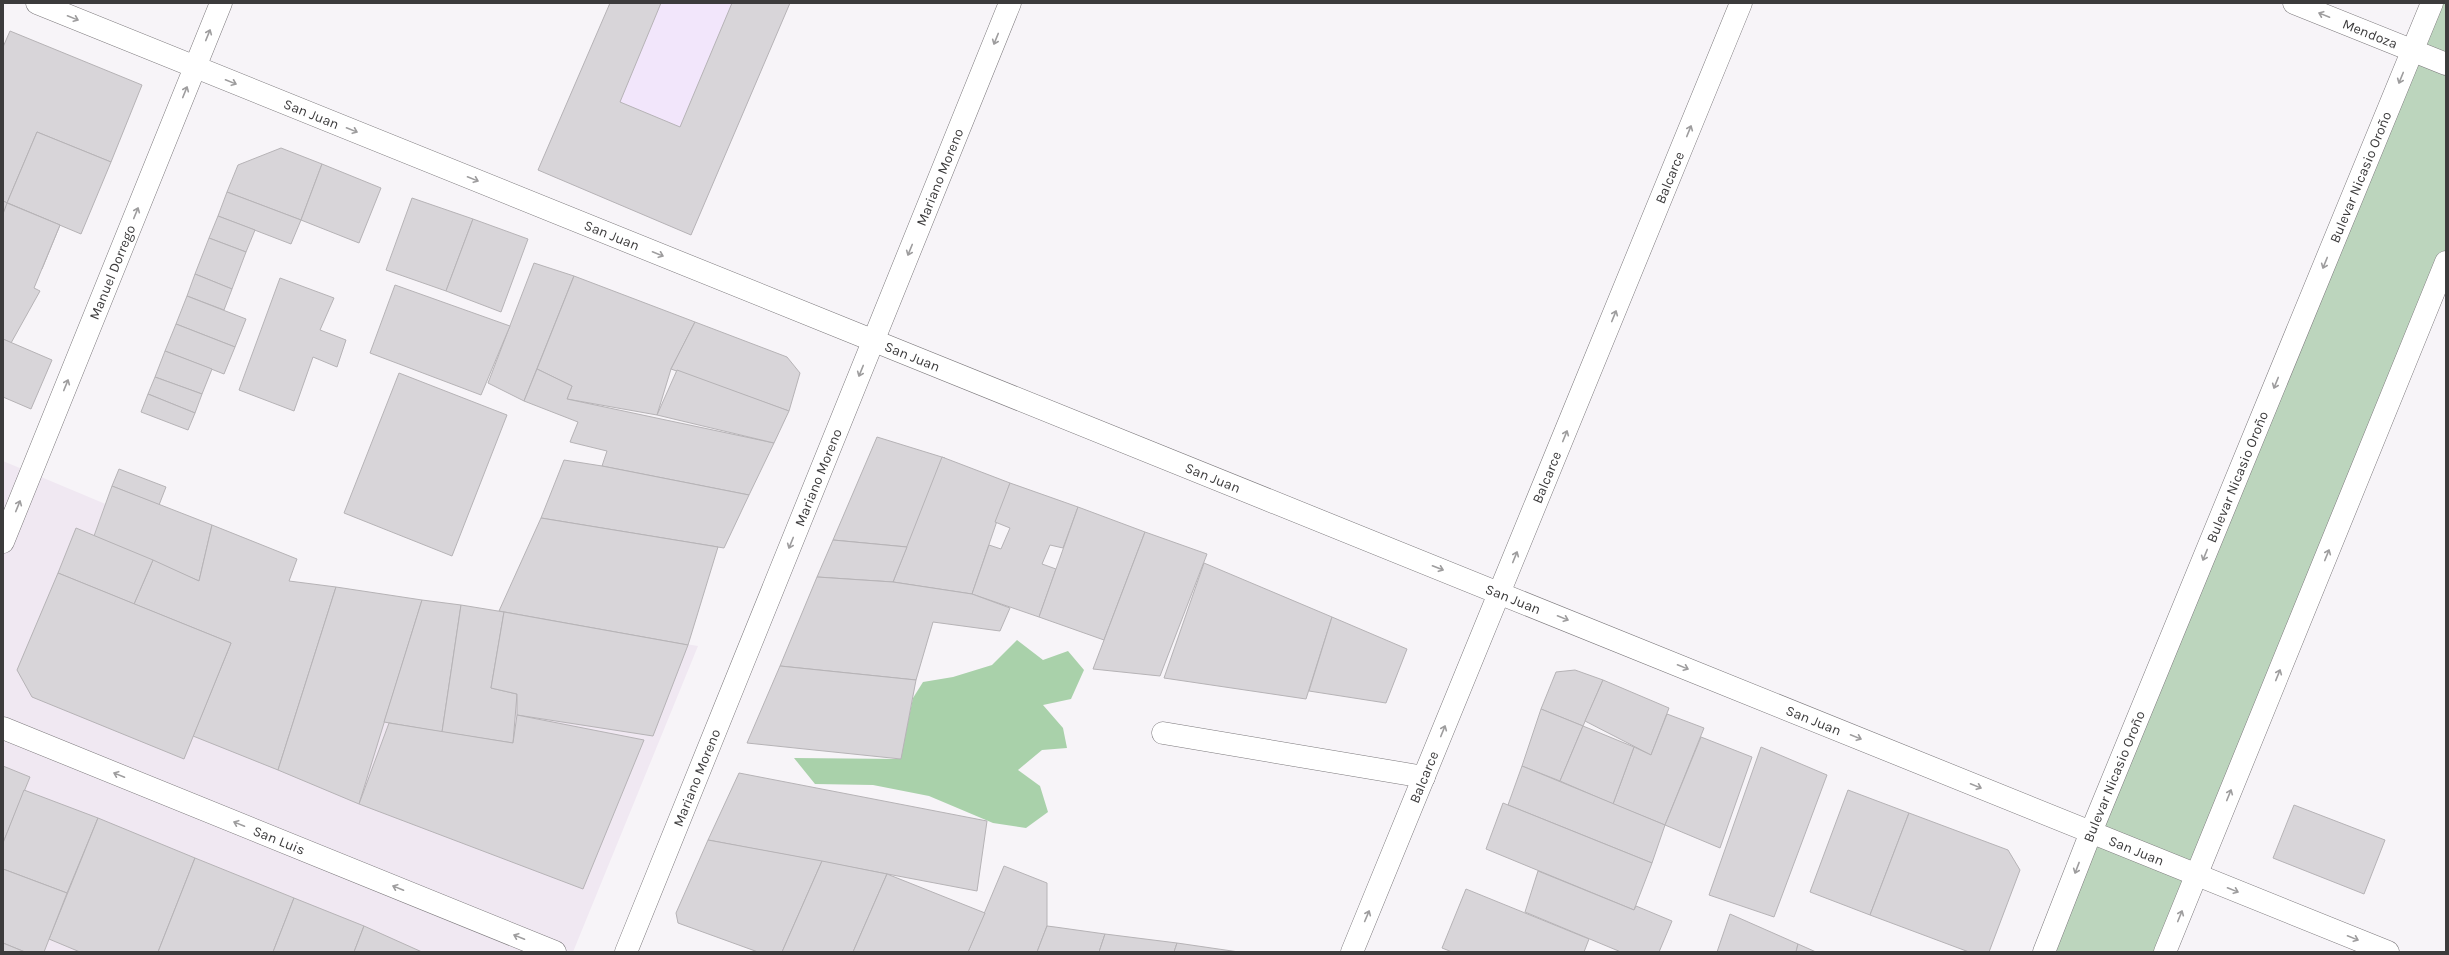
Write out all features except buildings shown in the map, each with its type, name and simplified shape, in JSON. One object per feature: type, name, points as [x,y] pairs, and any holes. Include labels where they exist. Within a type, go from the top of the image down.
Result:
[{"type":"main road","name":"San Juan","points":[[37,3],[2388,952]]},
{"type":"main road","name":"Manuel Dorrego","points":[[3,542],[221,3]]},
{"type":"main road","name":"Mariano Moreno","points":[[626,952],[1010,3]]},
{"type":"main road","name":"Balcarce","points":[[1352,952],[1501,593],[1741,3]]},
{"type":"main road","name":"Mendoza","points":[[2294,3],[2446,64]]},
{"type":"main road","name":"Bulevar Nicasio Oroño","points":[[2044,952],[2091,832],[2432,3]]},
{"type":"main road","points":[[2165,952],[2446,262]]},
{"type":"main road","name":"San Luis","points":[[3,728],[555,952]]},
{"type":"main road","points":[[1163,732],[1424,777]]},
{"type":"shaded area","points":[[610,3],[790,3],[691,235],[538,170]]},
{"type":"shaded area","points":[[3,461],[289,581],[698,646],[573,952],[273,952],[294,898],[195,859],[154,952],[3,952]]},
{"type":"green space","points":[[2432,3],[2446,3],[2446,262],[2165,952],[2044,952]]},
{"type":"green space","points":[[1017,640],[1043,660],[1068,651],[1084,670],[1071,699],[1043,705],[1063,728],[1067,748],[1042,750],[1018,770],[1040,786],[1048,812],[1026,828],[993,823],[929,796],[873,785],[815,784],[794,758],[900,759],[913,698],[923,682],[953,677],[992,665]]}]
